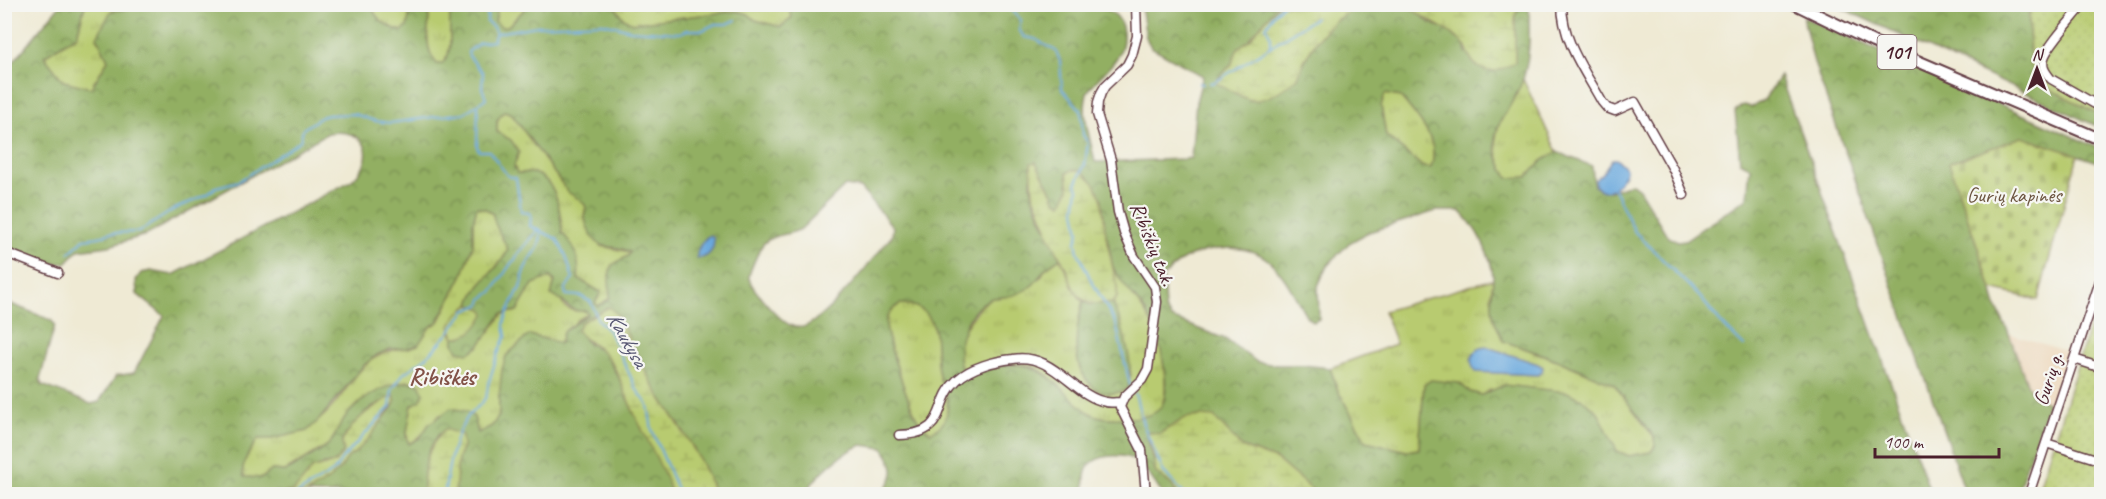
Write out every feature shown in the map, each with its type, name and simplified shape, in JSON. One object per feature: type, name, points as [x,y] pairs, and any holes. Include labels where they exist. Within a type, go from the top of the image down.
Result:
[{"type":"main road","name":"101","points":[[1795,4],[1873,42],[2102,140]]},
{"type":"street","name":"Ribiškių tak.","points":[[1120,402],[1142,380],[1149,369],[1157,302],[1155,287],[1134,256],[1124,232],[1118,212],[1111,160],[1097,114],[1098,102],[1105,86],[1127,66],[1132,55],[1137,36],[1136,4]]},
{"type":"street","points":[[1562,4],[1567,38],[1602,102],[1607,108],[1615,111],[1635,102],[1673,169],[1684,195]]},
{"type":"street","points":[[2084,4],[2045,55],[2043,66],[2051,79],[2099,107],[2102,96]]},
{"type":"street","points":[[4,252],[58,273]]},
{"type":"street","name":"Gurių g.","points":[[2029,495],[2102,275]]},
{"type":"street","points":[[899,435],[920,433],[935,422],[955,382],[964,374],[987,365],[1026,358],[1041,362],[1095,399],[1120,402],[1121,411],[1136,434],[1142,450],[1146,495]]},
{"type":"street","points":[[2074,359],[2102,368]]},
{"type":"street","points":[[2046,442],[2102,461]]},
{"type":"shaded area","points":[[2008,333],[2071,353],[2055,405],[2033,397],[2022,374]]},
{"type":"green space","points":[[1376,3],[1408,5],[1429,22],[1447,30],[1464,44],[1466,53],[1514,32],[1515,15],[1521,5],[1529,5],[1526,70],[1496,136],[1499,161],[1508,178],[1527,177],[1542,161],[1557,152],[1592,166],[1594,186],[1603,191],[1631,183],[1639,189],[1668,237],[1678,241],[1685,240],[1747,198],[1750,167],[1740,162],[1735,111],[1743,105],[1752,107],[1764,100],[1780,76],[1931,494],[1317,494],[1277,460],[1242,447],[1214,417],[1171,427],[1159,434],[1147,432],[1155,472],[1172,485],[1177,494],[1162,494],[1140,464],[1131,458],[1110,456],[1097,459],[1086,470],[1085,494],[880,494],[890,482],[893,466],[883,448],[862,445],[829,465],[805,494],[714,494],[697,455],[657,392],[616,313],[584,340],[604,353],[619,378],[632,409],[664,471],[672,494],[455,494],[458,458],[463,447],[439,434],[426,462],[423,494],[306,494],[340,469],[348,457],[356,452],[392,408],[395,402],[394,396],[371,407],[346,434],[342,442],[344,452],[334,463],[324,464],[294,491],[279,494],[5,494],[6,309],[11,304],[51,320],[55,325],[40,379],[42,385],[91,404],[99,402],[116,376],[134,373],[164,316],[137,294],[136,280],[141,273],[151,271],[173,275],[351,181],[360,172],[365,162],[365,145],[360,139],[352,134],[328,133],[146,235],[109,246],[78,250],[66,263],[53,264],[5,247],[4,73],[60,5],[85,5],[77,35],[44,56],[63,81],[91,88],[108,60],[97,37],[111,11],[136,8],[139,5],[371,5],[383,22],[402,31],[407,27],[411,5],[430,5],[429,51],[437,64],[442,64],[449,51],[452,5],[498,5],[495,22],[502,27],[508,26],[529,5],[613,4],[623,18],[632,23],[737,11],[748,14],[755,20],[781,27],[792,17],[788,5],[1091,5],[1112,12],[1122,25],[1123,32],[1119,54],[1087,93],[1085,101],[1086,119],[1095,162],[1191,158],[1196,102],[1203,76],[1151,47],[1146,38],[1141,5],[1278,5],[1249,40],[1238,48],[1231,65],[1215,82],[1253,101],[1298,77],[1307,56],[1321,35],[1338,17],[1357,6]],"holes":[[[1385,94],[1401,97],[1414,113],[1426,130],[1433,148],[1431,168],[1423,167],[1386,136],[1381,106]],[[504,111],[511,113],[568,192],[583,202],[586,207],[587,226],[596,241],[600,245],[630,252],[628,256],[612,265],[609,275],[610,298],[598,306],[595,303],[601,292],[578,279],[577,260],[573,248],[562,233],[557,199],[549,184],[536,174],[517,173],[514,166],[519,152],[511,140],[497,132],[497,120]],[[1036,162],[1056,201],[1063,204],[1069,189],[1067,173],[1106,235],[1116,273],[1145,311],[1158,338],[1166,390],[1161,406],[1156,412],[1138,418],[1101,417],[1081,407],[1048,376],[1027,366],[1004,366],[974,373],[961,368],[959,359],[961,339],[975,311],[990,299],[1011,296],[1027,289],[1035,283],[1045,269],[1060,258],[1034,199],[1032,174]],[[845,186],[860,188],[893,227],[892,236],[837,301],[813,322],[803,327],[790,325],[773,311],[754,288],[749,277],[763,244],[771,238],[797,231]],[[477,207],[486,209],[493,214],[508,250],[473,297],[470,305],[483,309],[462,337],[454,337],[458,351],[469,353],[478,347],[502,314],[517,311],[533,284],[550,277],[555,281],[551,295],[570,308],[586,311],[588,314],[563,332],[560,343],[529,335],[506,356],[502,370],[499,416],[492,426],[478,433],[474,417],[466,411],[451,408],[429,424],[420,438],[409,444],[406,437],[412,405],[420,401],[424,393],[419,384],[400,383],[379,390],[360,402],[346,416],[329,444],[295,466],[286,471],[272,470],[262,478],[244,477],[244,462],[258,439],[272,439],[307,431],[319,420],[363,366],[377,355],[390,349],[418,345],[430,327],[438,322],[463,274],[473,245],[473,222]],[[1436,211],[1460,211],[1477,232],[1490,260],[1493,277],[1492,310],[1503,341],[1547,356],[1614,384],[1654,437],[1655,446],[1651,452],[1629,456],[1617,451],[1598,412],[1582,399],[1567,392],[1504,385],[1482,395],[1470,392],[1459,383],[1431,380],[1424,385],[1419,449],[1406,451],[1366,441],[1338,391],[1330,368],[1257,362],[1225,339],[1171,318],[1165,309],[1163,276],[1184,259],[1227,248],[1249,251],[1268,260],[1285,279],[1307,317],[1313,322],[1319,319],[1318,286],[1327,266],[1349,243],[1369,232]],[[900,304],[912,305],[925,313],[932,322],[940,380],[948,407],[944,422],[931,432],[918,420],[894,359],[886,322],[889,313]]]},
{"type":"green space","points":[[85,5],[139,5],[97,37],[108,60],[91,88],[63,81],[44,56],[77,35]]},
{"type":"green space","points":[[371,5],[411,5],[407,27],[403,31],[387,25],[379,19]]},
{"type":"green space","points":[[430,5],[452,5],[449,51],[443,64],[437,64],[429,51]]},
{"type":"green space","points":[[498,5],[529,5],[508,26],[502,27],[495,22]]},
{"type":"green space","points":[[613,5],[788,5],[792,17],[781,27],[755,20],[748,14],[737,11],[632,23],[623,18]]},
{"type":"green space","points":[[1278,5],[1373,5],[1351,11],[1332,24],[1310,51],[1297,78],[1270,96],[1257,100],[1249,99],[1215,82],[1231,65],[1238,48],[1249,40]]},
{"type":"green space","points":[[1408,5],[1521,5],[1515,15],[1515,63],[1494,71],[1476,66],[1464,45],[1456,37],[1421,16]]},
{"type":"green space","points":[[1835,5],[2032,5],[2029,15],[2030,65],[2052,90],[2101,115],[2101,128]]},
{"type":"green space","points":[[2032,5],[2101,5],[2101,115],[2052,90],[2041,81],[2030,65],[2029,15]]},
{"type":"green space","points":[[1803,17],[2101,149],[2101,163],[2022,137],[1949,163],[1992,289],[1994,301],[2026,381],[2033,397],[2048,403],[2017,494],[1966,494],[1814,63]]},
{"type":"green space","points":[[1523,79],[1557,152],[1542,161],[1527,177],[1508,178],[1500,163],[1496,138],[1503,116]]},
{"type":"green space","points":[[1385,94],[1401,97],[1426,130],[1433,148],[1431,168],[1423,167],[1386,136],[1381,106]]},
{"type":"green space","points":[[504,111],[511,113],[568,192],[583,201],[586,207],[584,215],[601,246],[630,252],[609,290],[610,298],[598,306],[594,304],[599,297],[591,286],[578,279],[562,233],[561,216],[533,173],[517,173],[501,142],[497,125]]},
{"type":"green space","name":"Gurių kapinės","points":[[2022,137],[2078,155],[2038,300],[1992,289],[1949,163]]},
{"type":"green space","points":[[1036,162],[1056,201],[1062,203],[1069,189],[1067,173],[1072,170],[1081,170],[1095,184],[1102,200],[1106,236],[1117,287],[1117,297],[1113,303],[1089,304],[1077,294],[1072,286],[1067,270],[1048,234],[1033,193],[1031,163]]},
{"type":"green space","points":[[477,207],[493,214],[497,228],[508,249],[499,264],[477,289],[470,305],[463,309],[451,333],[454,343],[478,347],[503,314],[517,311],[533,284],[550,277],[563,305],[575,311],[586,311],[588,314],[577,320],[560,343],[529,335],[506,356],[499,397],[499,416],[492,426],[478,433],[474,417],[439,415],[422,435],[409,444],[408,423],[419,384],[410,381],[401,382],[325,447],[285,471],[272,470],[262,478],[244,477],[244,462],[258,439],[290,432],[320,419],[341,397],[366,364],[390,351],[408,348],[430,327],[439,322],[463,274],[473,245],[473,222]]},
{"type":"green space","points":[[1060,258],[1077,294],[1083,301],[1077,335],[1080,370],[1131,375],[1121,323],[1113,303],[1117,297],[1113,267],[1151,321],[1161,344],[1165,383],[1163,402],[1154,413],[1137,418],[1104,418],[1091,414],[1042,371],[1025,364],[1003,365],[974,373],[961,368],[958,358],[959,344],[965,328],[980,307],[991,298],[1004,297],[1041,277],[1045,269]]},
{"type":"green space","points":[[1493,279],[1491,297],[1503,341],[1547,356],[1614,384],[1654,437],[1655,446],[1651,452],[1629,456],[1617,451],[1598,412],[1490,390],[1482,395],[1470,392],[1459,383],[1424,385],[1419,449],[1406,451],[1366,441],[1338,391],[1330,368],[1396,344],[1384,311]],"holes":[[[1487,347],[1543,367],[1538,375],[1476,372],[1471,359],[1477,350]]]},
{"type":"green space","points":[[2101,290],[2101,494],[2037,494]]},
{"type":"green space","points":[[1083,301],[1089,304],[1113,303],[1124,334],[1129,358],[1130,381],[1127,389],[1105,393],[1096,389],[1085,377],[1080,367],[1076,345]]},
{"type":"green space","points":[[900,304],[912,305],[922,310],[932,322],[934,329],[940,380],[948,407],[944,422],[931,432],[923,427],[912,408],[890,343],[886,322],[891,311]]},
{"type":"green space","points":[[470,305],[483,309],[485,314],[469,334],[454,337],[450,326],[456,315]]},
{"type":"green space","points":[[609,307],[616,313],[657,392],[697,455],[714,494],[672,494],[614,366],[604,353],[577,330],[581,322]]},
{"type":"green space","points":[[394,395],[395,402],[370,437],[328,480],[306,494],[279,494],[294,491],[313,468],[334,463],[344,452],[342,442],[352,426],[371,409]]},
{"type":"green space","points":[[1214,417],[1242,447],[1277,460],[1317,494],[1177,494],[1172,485],[1155,472],[1155,461],[1147,432],[1159,434],[1185,418]]},
{"type":"green space","points":[[445,429],[462,435],[463,447],[458,458],[455,494],[423,494],[427,459],[434,443]]},
{"type":"water","points":[[1612,159],[1616,159],[1626,168],[1625,174],[1614,189],[1603,191],[1595,186],[1595,180]]},
{"type":"water","points":[[710,235],[714,241],[711,252],[705,257],[697,258],[701,245]]},
{"type":"water","points":[[1487,347],[1538,364],[1543,367],[1542,372],[1538,375],[1476,372],[1472,364],[1472,356],[1478,350]]},
{"type":"waterway","name":"Kaukysa","points":[[488,4],[487,22],[496,33],[493,41],[479,43],[468,52],[483,73],[482,88],[486,98],[478,104],[477,147],[479,151],[489,151],[508,176],[516,178],[521,211],[531,214],[530,226],[557,239],[566,256],[573,279],[565,289],[566,295],[580,296],[591,302],[598,320],[609,331],[637,390],[648,405],[652,430],[679,494]]},
{"type":"waterway","points":[[1007,4],[1021,20],[1019,30],[1024,37],[1035,39],[1056,51],[1060,61],[1062,89],[1081,110],[1083,135],[1088,143],[1085,164],[1076,184],[1078,189],[1075,210],[1079,232],[1076,242],[1090,278],[1116,324],[1130,385]]},
{"type":"waterway","points":[[1270,45],[1271,37],[1266,27],[1283,4]]},
{"type":"waterway","points":[[1210,83],[1315,18]]},
{"type":"waterway","points":[[497,33],[537,26],[603,23],[631,30],[680,33],[687,30],[703,30],[715,24],[727,24],[736,20]]},
{"type":"waterway","points":[[1199,83],[1203,84]]},
{"type":"waterway","points":[[69,253],[84,239],[110,233],[139,232],[173,210],[208,194],[216,187],[239,181],[300,141],[303,129],[321,117],[354,114],[390,123],[464,113],[478,104]]},
{"type":"waterway","points":[[1614,189],[1635,232],[1700,297],[1744,346]]},
{"type":"waterway","points":[[297,494],[334,471],[342,459],[390,407],[392,390],[403,374],[427,357],[465,311],[480,305],[482,299],[492,292],[517,255],[538,230]]},
{"type":"waterway","points":[[446,494],[448,470],[455,441],[469,415],[486,396],[496,360],[506,337],[505,319],[522,284],[524,270],[538,248],[541,232]]},
{"type":"waterway","points":[[1135,393],[1143,424],[1163,471],[1184,494]]},
{"type":"district","name":"Ribiškės","points":[[442,377]]}]
